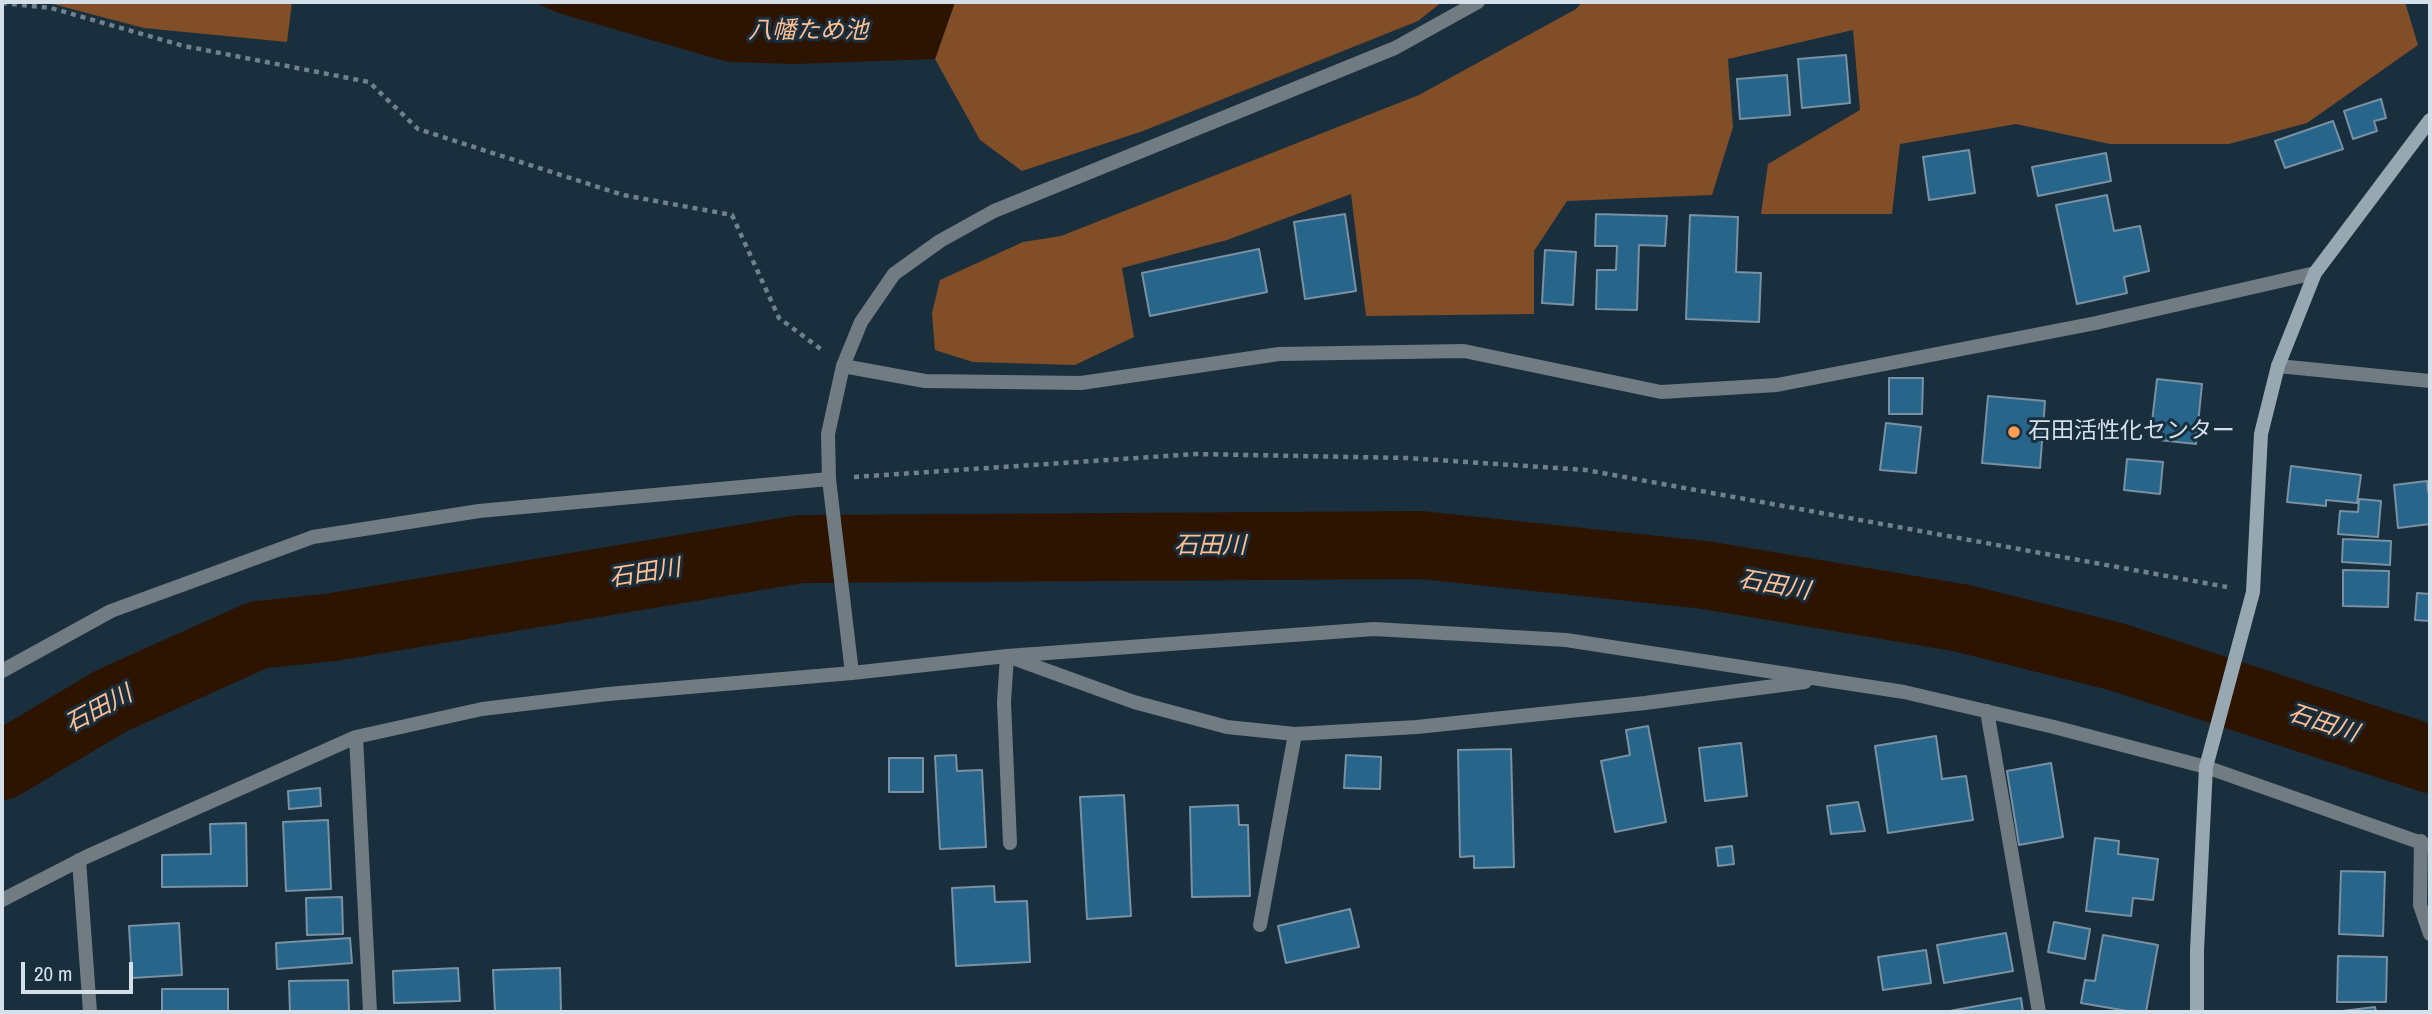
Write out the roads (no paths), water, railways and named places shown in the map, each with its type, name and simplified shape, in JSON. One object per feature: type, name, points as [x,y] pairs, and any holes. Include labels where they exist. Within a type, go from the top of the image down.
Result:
[{"type":"street","points":[[852,673],[829,479],[828,434],[843,366],[861,321],[894,274],[940,241],[994,211],[1395,48],[1478,2]]},
{"type":"street","points":[[2197,1012],[2197,950],[2206,767],[2253,592],[2261,434],[2278,366],[2315,273],[2430,120]]},
{"type":"street","points":[[843,366],[925,381],[1081,383],[1279,354],[1464,351],[1661,392],[1764,386],[2096,323],[2315,273]]},
{"type":"street","points":[[2278,366],[2430,381]]},
{"type":"street","points":[[2,671],[111,611],[313,537],[479,511],[829,479]]},
{"type":"street","points":[[2,900],[79,860],[356,737],[482,709],[608,694],[852,673],[1007,656],[1374,629],[1566,640],[1904,692],[2206,767],[2426,843],[2420,905],[2430,934]]},
{"type":"street","points":[[1007,656],[1134,702],[1200,720],[1227,727],[1295,734],[1417,727],[1645,703],[1824,680]]},
{"type":"street","points":[[1007,656],[1004,702],[1010,842]]},
{"type":"street","points":[[1987,711],[2039,1012]]},
{"type":"street","points":[[1259,925],[1295,734]]},
{"type":"street","points":[[356,737],[370,1012]]},
{"type":"street","points":[[79,860],[90,1012]]},
{"type":"water","name":"八幡ため池","points":[[534,2],[955,2],[935,59],[795,64],[728,62],[558,13]]},
{"type":"waterway","name":"石田川","points":[[2,766],[111,701],[258,635],[333,627],[801,549],[1421,545],[1705,575],[1961,618],[2117,657],[2430,759]]},
{"type":"place","name":"石田活性化センター","points":[[2014,432]]}]
